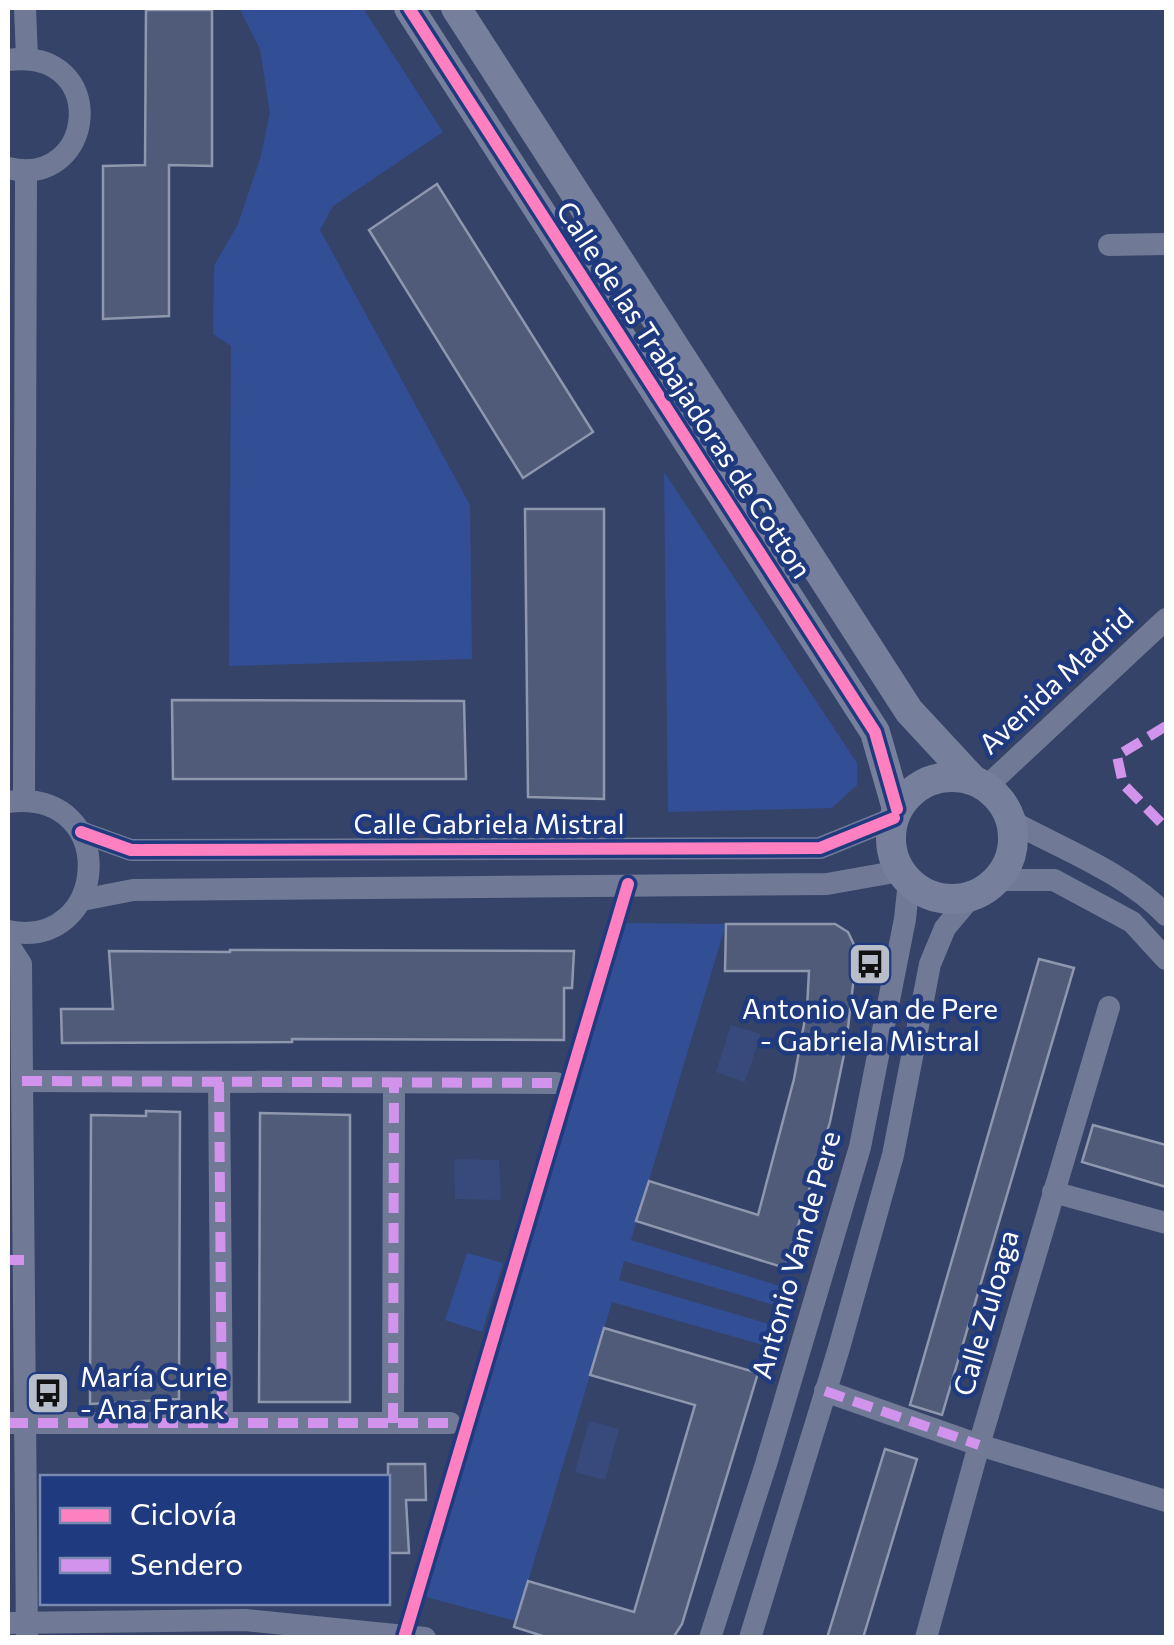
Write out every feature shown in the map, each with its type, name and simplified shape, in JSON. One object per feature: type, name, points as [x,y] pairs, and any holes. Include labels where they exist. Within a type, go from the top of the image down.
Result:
[{"type":"street","points":[[16,801],[17,170],[51,165],[66,153],[77,136],[81,112],[77,92],[67,76],[51,64],[18,59],[25,8]]},
{"type":"street","name":"Calle de las Trabajadoras de Cotton","points":[[409,8],[875,732],[896,813]]},
{"type":"street","name":"Calle de las Trabajadoras de Cotton","points":[[456,8],[910,711],[980,783]]},
{"type":"street","points":[[1109,245],[1166,244]]},
{"type":"street","name":"Avenida Madrid","points":[[980,783],[1166,619]]},
{"type":"street","points":[[750,1638],[894,1155],[930,964],[945,928],[984,888],[1012,852],[1011,821],[1006,807],[980,783],[938,778],[908,795],[896,813],[890,842],[904,876],[933,896],[952,899],[984,888],[1054,880],[1132,922],[1166,958]]},
{"type":"street","name":"Calle Gabriela Mistral","points":[[16,801],[46,804],[60,811],[81,832],[131,850],[820,848],[896,813]]},
{"type":"street","points":[[1011,821],[1116,875],[1151,899],[1166,916]]},
{"type":"street","points":[[8,930],[45,930],[67,918],[82,900],[90,868],[81,832]]},
{"type":"street","points":[[82,900],[133,890],[828,884],[904,876]]},
{"type":"street","name":"Antonio Van de Pere","points":[[710,1638],[860,1147],[905,919],[904,876]]},
{"type":"street","points":[[21,964],[45,930]]},
{"type":"street","points":[[8,944],[21,964],[16,1260],[20,1628],[245,1620],[425,1638]]},
{"type":"street","name":"Calle Zuloaga","points":[[926,1638],[978,1446],[1110,1007]]},
{"type":"street","points":[[22,1080],[556,1083]]},
{"type":"street","points":[[219,1082],[222,1423]]},
{"type":"street","points":[[392,1423],[394,1083]]},
{"type":"street","points":[[1053,1192],[1166,1223]]},
{"type":"street","points":[[825,1391],[978,1446],[1166,1501]]},
{"type":"street","points":[[16,1423],[450,1423]]},
{"type":"shaded area","points":[[239,8],[363,8],[443,132],[333,206],[320,230],[470,505],[472,659],[229,666],[231,346],[213,334],[214,266],[238,224],[260,159],[270,113],[260,49]]},
{"type":"shaded area","points":[[664,472],[857,763],[857,785],[832,808],[668,812]]},
{"type":"shaded area","points":[[613,923],[726,924],[631,1240],[780,1286],[774,1305],[624,1261],[619,1280],[769,1324],[763,1345],[612,1302],[516,1621],[415,1594]]},
{"type":"shaded area","points":[[731,1025],[761,1034],[745,1082],[716,1072]]},
{"type":"shaded area","points":[[454,1159],[499,1160],[501,1200],[455,1199]]},
{"type":"shaded area","points":[[467,1253],[503,1263],[482,1332],[445,1320]]},
{"type":"shaded area","points":[[589,1421],[619,1429],[605,1480],[575,1472]]},
{"type":"building","points":[[146,10],[212,10],[212,166],[169,165],[169,316],[103,319],[103,166],[145,165]]},
{"type":"building","points":[[437,184],[593,432],[523,478],[369,230]]},
{"type":"building","points":[[525,509],[604,509],[604,799],[528,797]]},
{"type":"building","points":[[172,700],[464,701],[466,779],[173,779]]},
{"type":"building","points":[[726,924],[835,924],[848,932],[857,951],[846,1045],[830,1122],[785,1268],[636,1221],[649,1181],[758,1215],[794,1079],[807,1008],[809,971],[725,971]]},
{"type":"building","points":[[109,951],[574,951],[572,988],[564,988],[564,1040],[62,1043],[61,1009],[113,1009]]},
{"type":"building","points":[[1039,959],[1074,968],[942,1415],[910,1405]]},
{"type":"building","points":[[146,1111],[180,1112],[179,1399],[90,1404],[91,1115],[146,1116]]},
{"type":"building","points":[[260,1113],[350,1115],[350,1402],[259,1402]]},
{"type":"building","points":[[1093,1125],[1166,1145],[1166,1187],[1082,1162]]},
{"type":"building","points":[[604,1328],[758,1373],[682,1624],[673,1638],[549,1638],[514,1627],[528,1581],[634,1612],[695,1405],[590,1375]]},
{"type":"building","points":[[885,1449],[917,1459],[863,1638],[827,1638]]},
{"type":"building","points":[[388,1464],[425,1464],[426,1500],[406,1500],[409,1553],[390,1553]]},
{"type":"marked path","points":[[1166,726],[1117,756],[1123,784],[1166,828]]},
{"type":"marked path","points":[[22,1081],[556,1083]]},
{"type":"marked path","points":[[219,1082],[222,1423]]},
{"type":"marked path","points":[[393,1423],[394,1083]]},
{"type":"marked path","points":[[8,1260],[24,1260]]},
{"type":"marked path","points":[[825,1391],[979,1445]]},
{"type":"marked path","points":[[8,1423],[450,1423]]},
{"type":"cycle path","points":[[409,8],[875,732],[897,809]]},
{"type":"cycle path","points":[[81,832],[131,850],[820,848],[894,818]]},
{"type":"cycle path","points":[[404,1638],[628,884]]},
{"type":"place","name":"Antonio Van de Pere - Gabriela Mistral","points":[[870,964]]},
{"type":"place","name":"María Curie - Ana Frank","points":[[48,1393]]}]
